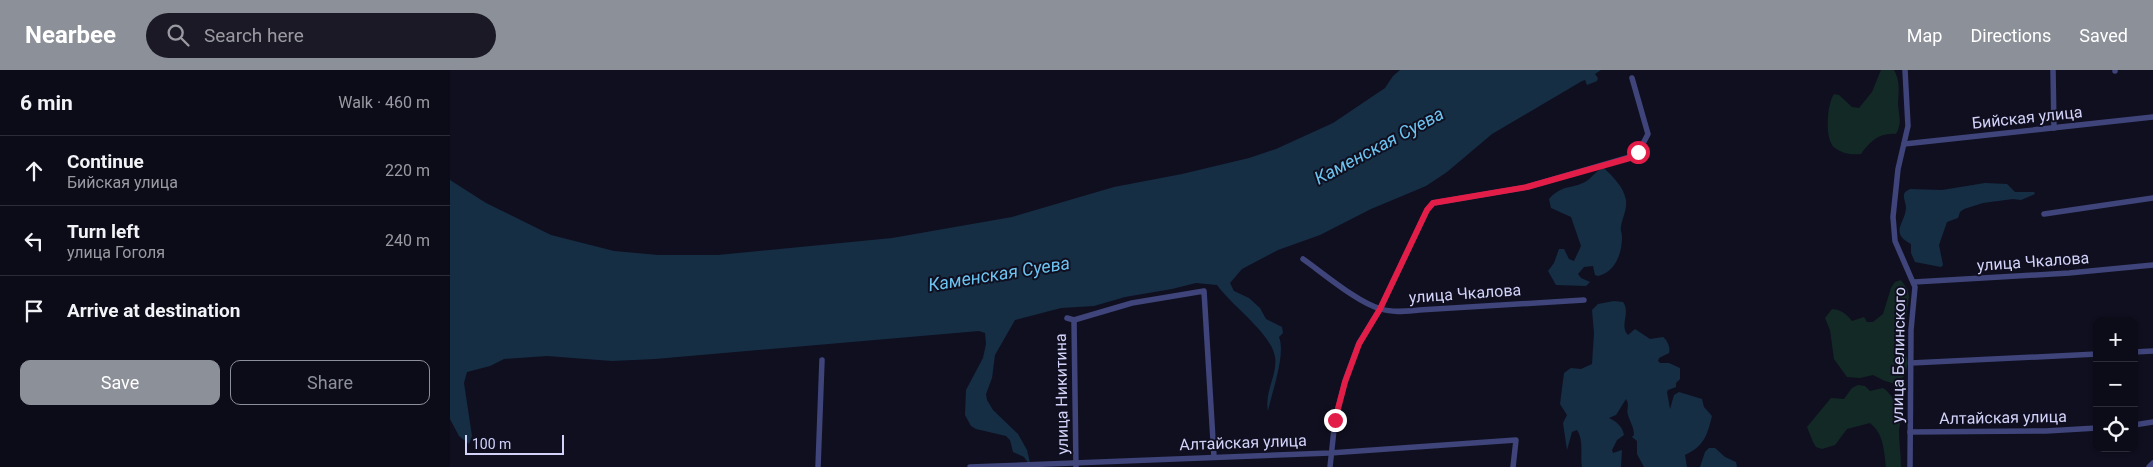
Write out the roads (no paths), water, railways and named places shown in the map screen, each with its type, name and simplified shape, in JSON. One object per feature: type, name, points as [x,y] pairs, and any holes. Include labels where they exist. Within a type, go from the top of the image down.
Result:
[{"type":"street","name":"улица Белинского","points":[[1905,70],[1909,115],[1898,169],[1893,217],[1895,241],[1914,282],[1910,467]]},
{"type":"street","points":[[2052,70],[2054,128]]},
{"type":"street","points":[[1330,467],[1335,420],[1345,382],[1359,344],[1380,309],[1427,210],[1433,203],[1527,187],[1630,158],[1638,152],[1648,134],[1632,78]]},
{"type":"street","name":"Бийская улица","points":[[1904,144],[2153,117]]},
{"type":"street","points":[[2044,214],[2153,198]]},
{"type":"street","name":"улица Чкалова","points":[[1303,259],[1360,299],[1380,309],[1396,311],[1419,310],[1584,300]]},
{"type":"street","name":"улица Чкалова","points":[[1914,282],[2069,273],[2153,265]]},
{"type":"street","points":[[1066,318],[1074,320],[1132,304],[1204,291],[1214,456]]},
{"type":"street","name":"улица Никитина","points":[[1074,320],[1076,465]]},
{"type":"street","points":[[2138,352],[2153,351]]},
{"type":"street","points":[[1911,363],[2093,354]]},
{"type":"street","points":[[818,467],[822,360]]},
{"type":"street","points":[[2138,424],[2153,422]]},
{"type":"street","name":"Алтайская улица","points":[[1910,432],[2046,431],[2093,428]]},
{"type":"street","name":"Алтайская улица","points":[[970,467],[1034,464],[1076,465],[1214,456],[1330,453],[1516,440],[1513,467]]},
{"type":"street","points":[[2150,467],[2153,463]]},
{"type":"water","name":"Каменская Суева","points":[[1400,70],[1601,70],[1595,74],[1598,78],[1597,81],[1587,85],[1585,80],[1582,81],[1492,134],[1447,172],[1426,186],[1371,209],[1320,235],[1278,250],[1242,269],[1230,283],[1234,291],[1249,298],[1260,308],[1266,319],[1282,327],[1283,333],[1279,337],[1281,344],[1280,363],[1268,411],[1267,404],[1275,370],[1275,357],[1267,339],[1217,285],[1196,283],[1125,297],[1094,306],[1061,308],[1015,320],[995,355],[992,378],[986,394],[993,410],[1018,434],[1027,450],[1031,467],[1024,457],[1013,452],[1010,440],[1006,436],[976,429],[971,426],[965,415],[966,390],[983,358],[986,344],[985,333],[979,331],[655,359],[612,361],[547,356],[504,359],[490,366],[467,372],[464,383],[472,436],[469,444],[459,436],[450,419],[450,180],[486,203],[551,235],[614,251],[658,255],[718,255],[892,238],[1012,217],[1114,187],[1182,174],[1249,158],[1276,149],[1333,123],[1385,88],[1393,76]]},
{"type":"water","points":[[1604,168],[1620,186],[1626,200],[1621,227],[1622,243],[1619,256],[1609,271],[1598,276],[1595,275],[1593,266],[1584,267],[1578,274],[1581,278],[1590,282],[1586,286],[1556,285],[1548,271],[1554,263],[1559,249],[1564,249],[1569,259],[1574,261],[1581,246],[1571,217],[1551,208],[1549,199],[1559,191],[1583,183],[1597,171]]},
{"type":"water","points":[[1985,183],[2007,184],[2015,192],[2034,192],[2035,194],[2021,200],[2013,199],[1983,203],[1964,209],[1960,212],[1958,218],[1947,222],[1939,245],[1943,265],[1941,267],[1915,262],[1911,253],[1911,244],[1904,240],[1899,232],[1906,208],[1905,192],[1910,189],[1942,190]]},
{"type":"water","points":[[1614,301],[1623,302],[1625,306],[1625,327],[1628,335],[1635,329],[1650,339],[1663,337],[1667,342],[1669,353],[1659,358],[1658,361],[1680,368],[1680,379],[1676,383],[1676,387],[1667,392],[1670,409],[1674,395],[1679,392],[1702,399],[1704,407],[1712,416],[1704,440],[1697,448],[1685,455],[1687,467],[1644,467],[1637,454],[1637,441],[1632,437],[1634,432],[1627,411],[1628,403],[1626,399],[1616,415],[1609,418],[1619,425],[1624,435],[1617,440],[1612,450],[1613,453],[1622,450],[1621,467],[1582,467],[1581,443],[1577,430],[1572,432],[1567,450],[1563,423],[1567,415],[1560,404],[1564,373],[1571,368],[1581,369],[1592,364],[1594,333],[1592,310],[1598,304]]},
{"type":"water","points":[[1709,448],[1715,448],[1725,457],[1736,462],[1737,467],[1700,467],[1705,452]]}]
